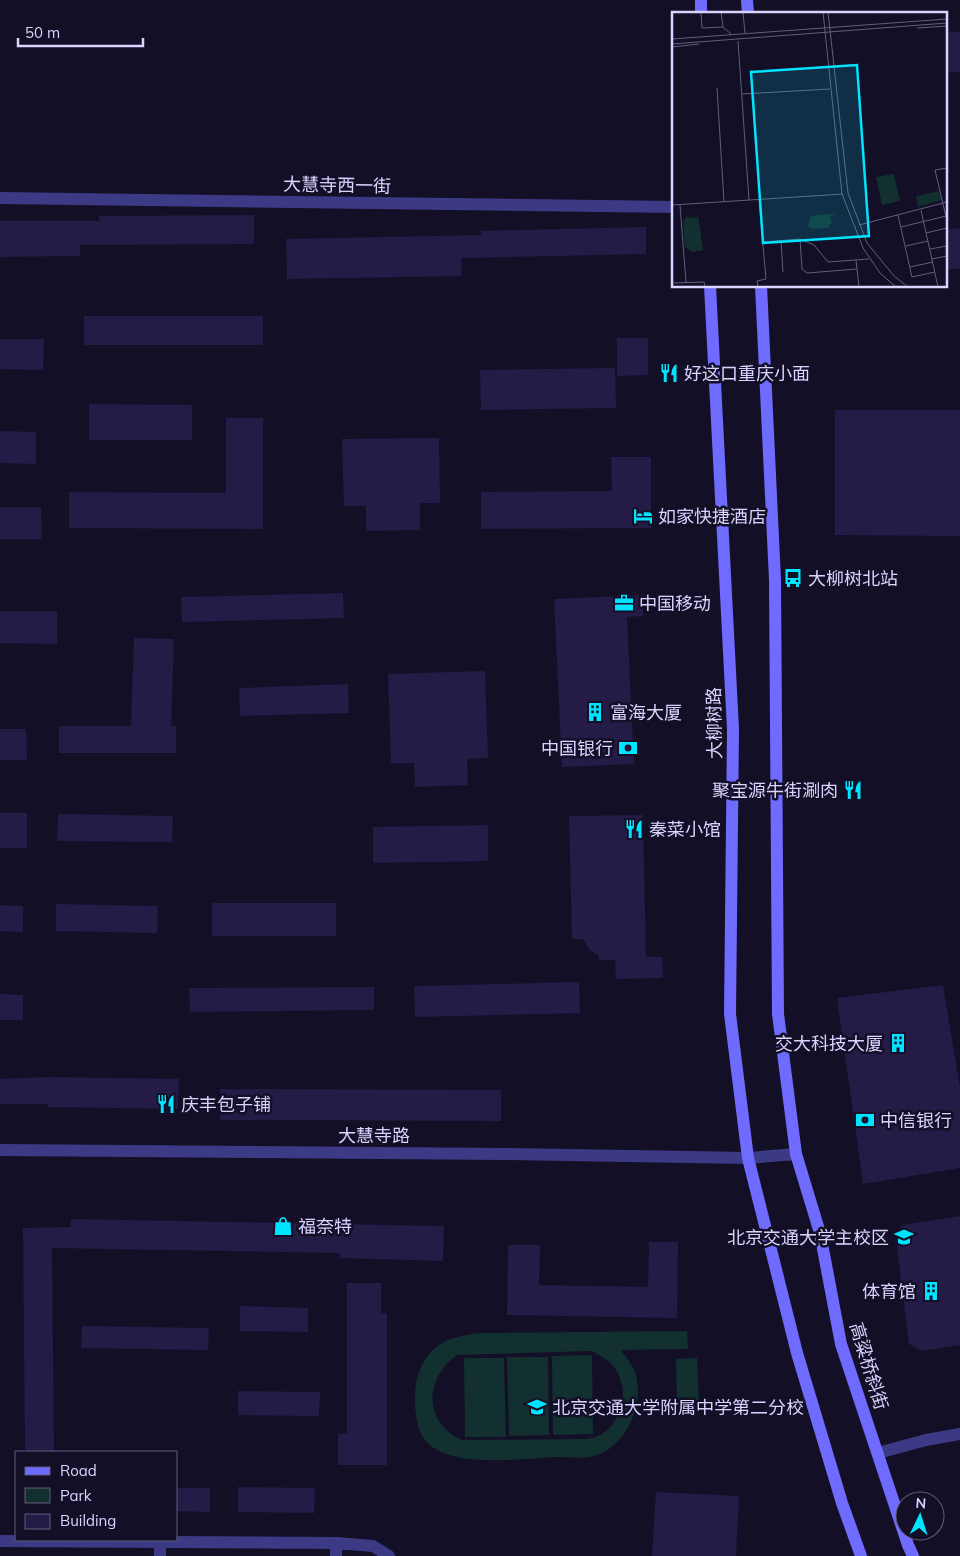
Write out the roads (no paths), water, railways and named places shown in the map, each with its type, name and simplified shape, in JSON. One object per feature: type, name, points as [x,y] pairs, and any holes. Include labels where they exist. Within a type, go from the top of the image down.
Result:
[{"type":"main road","name":"大柳树路","points":[[710,288],[733,729],[730,1014],[748,1158]]},
{"type":"main road","points":[[761,288],[775,580],[778,1014],[796,1154]]},
{"type":"main road","name":"高粱桥斜街","points":[[796,1154],[820,1233],[842,1344],[913,1556]]},
{"type":"main road","points":[[748,1158],[797,1353],[842,1502],[861,1556]]},
{"type":"street","name":"大慧寺西一街","points":[[0,198],[672,207]]},
{"type":"street","name":"大慧寺路","points":[[0,1150],[748,1158],[796,1154]]},
{"type":"street","points":[[878,1453],[926,1440],[960,1434]]},
{"type":"street","points":[[0,1541],[336,1543],[374,1546],[389,1556]]},
{"type":"street","points":[[160,1543],[160,1556]]},
{"type":"street","points":[[336,1543],[336,1556]]},
{"type":"place","name":"好这口重庆小面","points":[[669,373]]},
{"type":"place","name":"如家快捷酒店","points":[[643,516]]},
{"type":"place","name":"大柳树北站","points":[[793,578]]},
{"type":"place","name":"中国移动","points":[[624,603]]},
{"type":"place","name":"富海大厦","points":[[595,712]]},
{"type":"place","name":"中国银行","points":[[628,748]]},
{"type":"place","name":"聚宝源牛街涮肉","points":[[853,790]]},
{"type":"place","name":"秦菜小馆","points":[[634,829]]},
{"type":"place","name":"交大科技大厦","points":[[898,1043]]},
{"type":"place","name":"庆丰包子铺","points":[[166,1104]]},
{"type":"place","name":"中信银行","points":[[865,1120]]},
{"type":"place","name":"福奈特","points":[[283,1226]]},
{"type":"place","name":"北京交通大学主校区","points":[[904,1237]]},
{"type":"place","name":"体育馆","points":[[931,1291]]},
{"type":"place","name":"北京交通大学附属中学第二分校","points":[[537,1407]]}]
